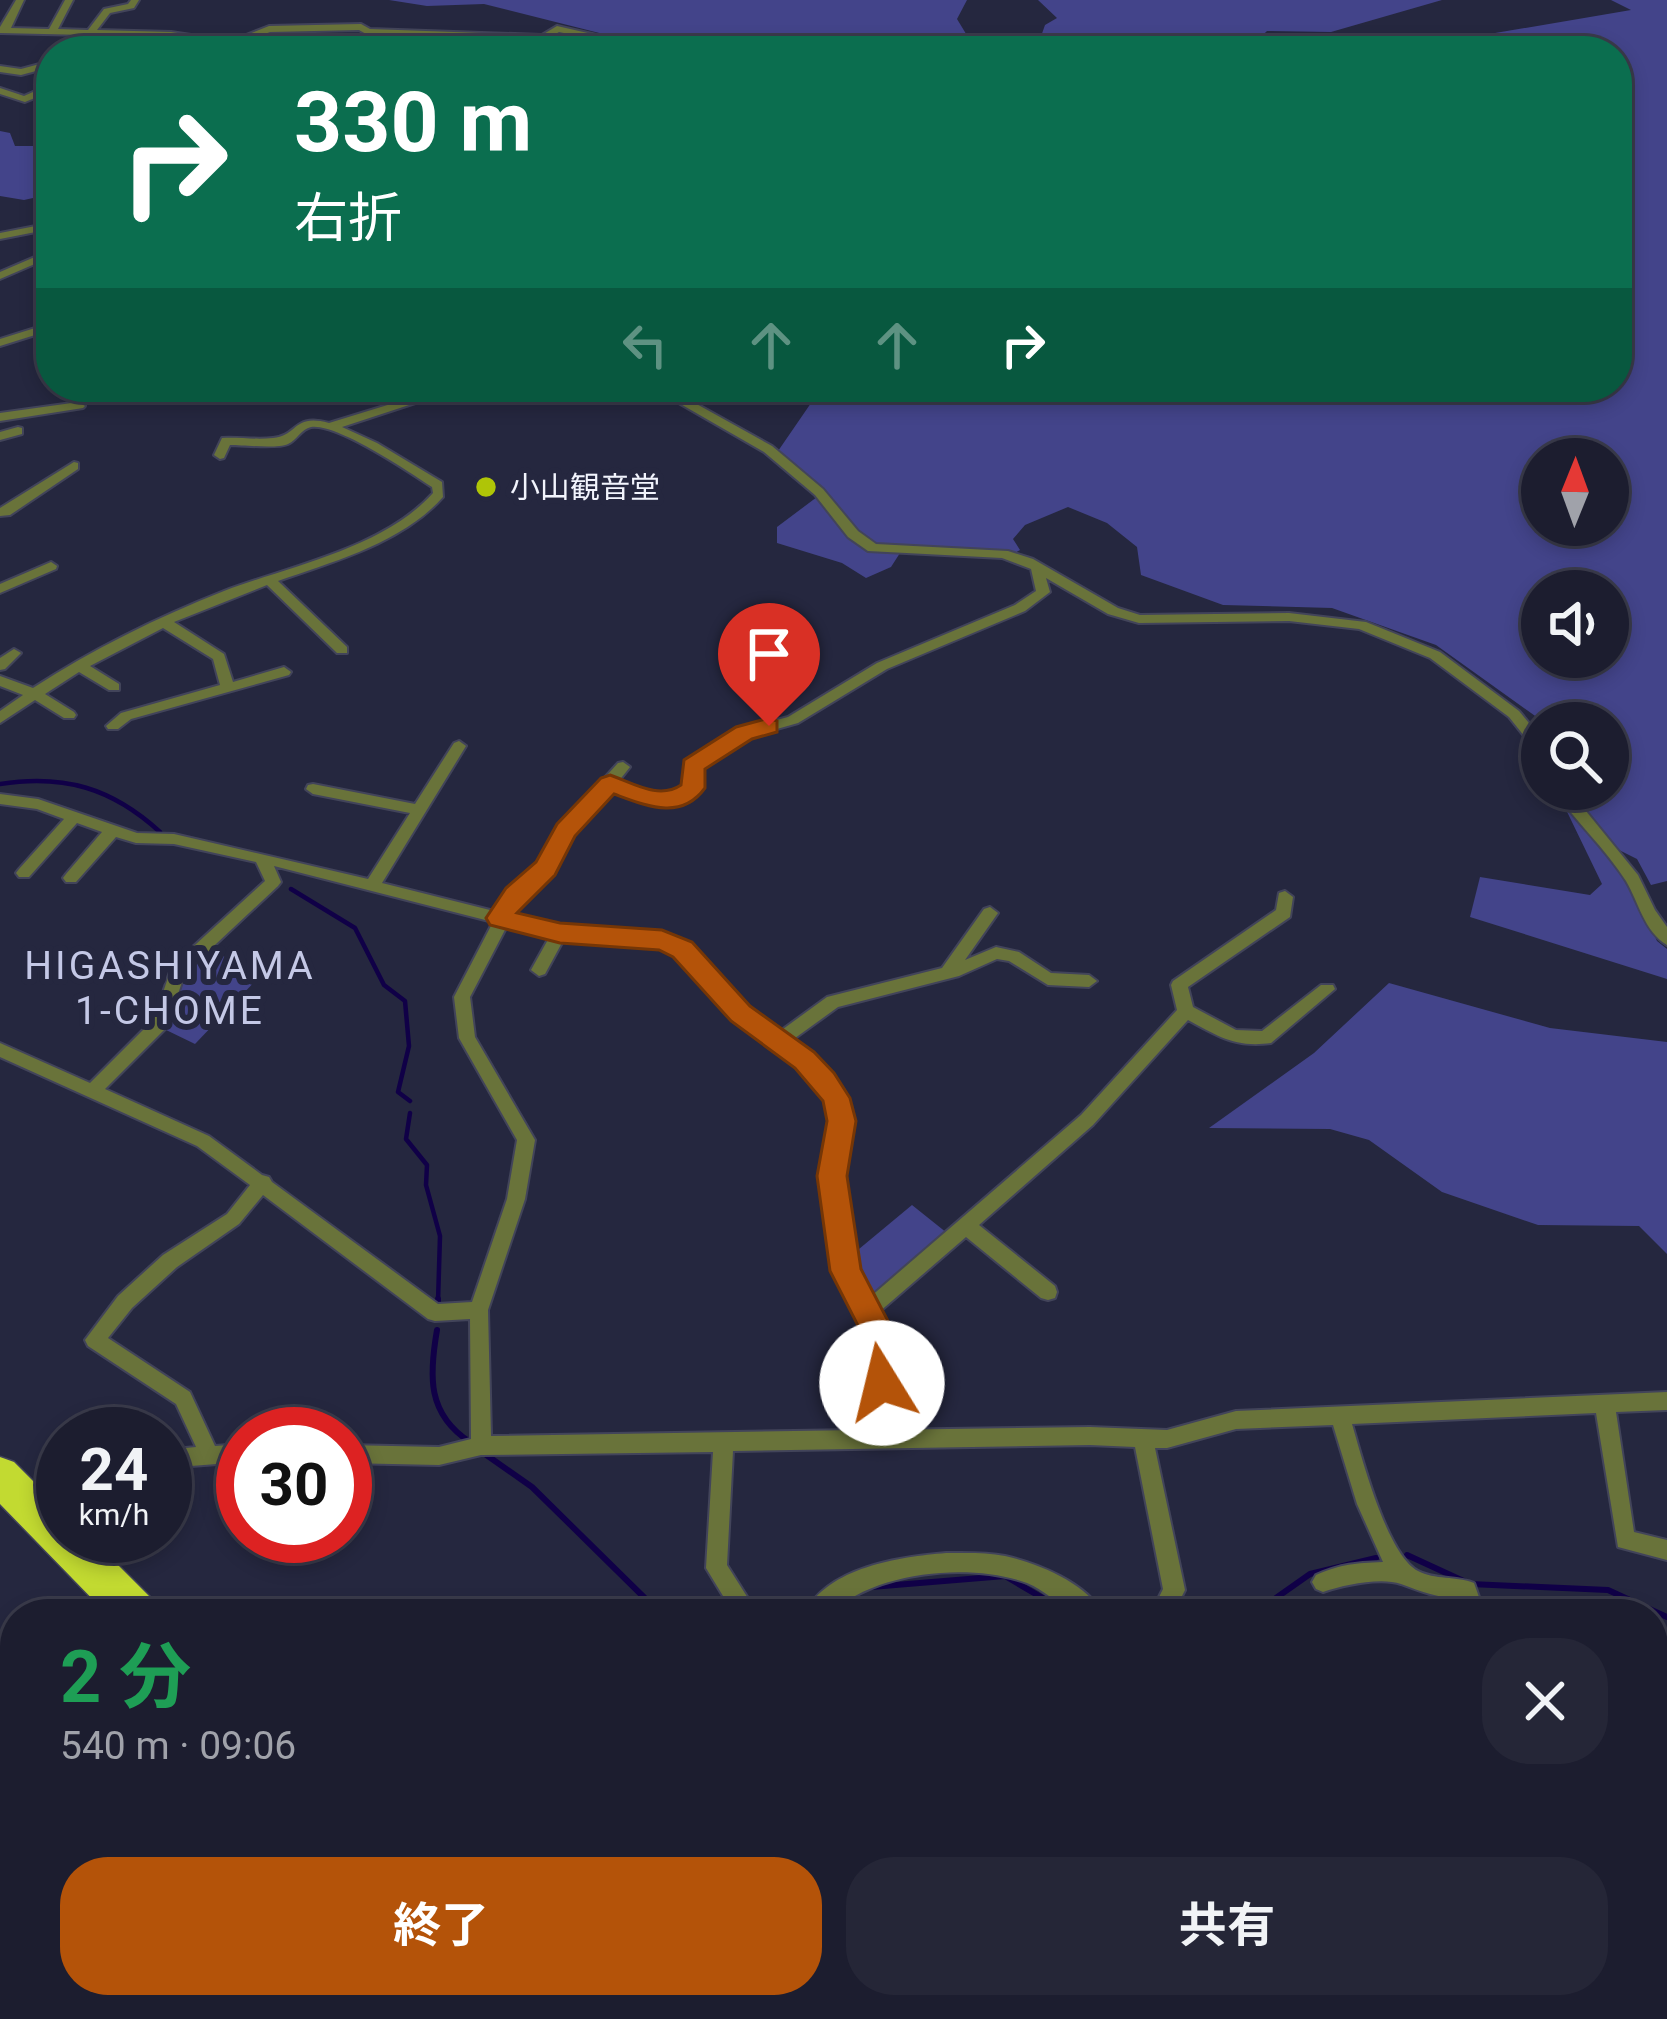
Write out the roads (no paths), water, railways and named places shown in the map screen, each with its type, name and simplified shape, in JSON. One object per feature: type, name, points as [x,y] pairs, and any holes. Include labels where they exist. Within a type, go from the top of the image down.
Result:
[{"type":"highway","points":[[0,1476],[36,1509]]},
{"type":"highway","points":[[90,1563],[123,1599]]},
{"type":"street","points":[[2,30],[20,0]]},
{"type":"street","points":[[53,30],[70,0]]},
{"type":"street","points":[[90,36],[114,8],[131,6],[131,0]]},
{"type":"street","points":[[462,34],[470,24]]},
{"type":"street","points":[[252,36],[276,29],[361,27],[380,32],[503,36]]},
{"type":"street","points":[[547,36],[557,29],[592,36]]},
{"type":"street","points":[[2,30],[177,36]]},
{"type":"street","points":[[380,32],[380,36]]},
{"type":"street","points":[[0,69],[36,68]]},
{"type":"street","points":[[0,94],[25,99],[36,94]]},
{"type":"street","points":[[0,94],[21,104]]},
{"type":"street","points":[[0,236],[36,229]]},
{"type":"street","points":[[0,276],[36,260]]},
{"type":"street","points":[[0,343],[36,331]]},
{"type":"street","points":[[331,427],[410,402]]},
{"type":"street","points":[[684,402],[769,449],[819,492],[853,534],[873,548],[1003,554],[1113,611],[1139,619],[1289,617],[1361,626],[1435,655],[1521,721]]},
{"type":"street","points":[[0,417],[79,406]]},
{"type":"street","points":[[0,718],[80,666],[167,624],[425,514],[439,494],[438,485],[331,427],[302,424],[284,442],[226,442],[220,455]]},
{"type":"street","points":[[0,436],[18,431]]},
{"type":"street","points":[[0,512],[7,512],[74,466]]},
{"type":"street","points":[[0,589],[50,566]]},
{"type":"street","points":[[610,784],[660,801],[682,798],[693,788],[693,766],[744,733],[793,720],[882,666],[1020,608],[1043,592],[1037,568]]},
{"type":"street","points":[[270,580],[342,650]]},
{"type":"street","points":[[167,624],[219,657],[227,686]]},
{"type":"street","points":[[0,666],[14,653]]},
{"type":"street","points":[[80,666],[114,687]]},
{"type":"street","points":[[113,726],[126,716],[284,672]]},
{"type":"street","points":[[0,681],[33,693],[70,715]]},
{"type":"street","points":[[372,886],[459,746]]},
{"type":"street","points":[[481,1446],[479,1310],[517,1199],[526,1140],[467,1038],[462,997],[515,895],[546,868],[566,830],[623,767]]},
{"type":"street","points":[[313,789],[419,810]]},
{"type":"street","points":[[2,801],[38,803],[112,831],[262,858],[560,933],[662,940],[682,950],[740,1013],[805,1060],[836,1098],[841,1121],[832,1176],[845,1271],[884,1344],[882,1383],[865,1438]]},
{"type":"street","points":[[1573,810],[1633,879],[1667,939]]},
{"type":"street","points":[[24,873],[73,818]]},
{"type":"street","points":[[71,878],[112,831]]},
{"type":"street","points":[[94,1089],[161,1022],[178,970],[273,883],[262,858]]},
{"type":"street","points":[[1285,898],[1284,913],[1179,985],[1186,1011],[1234,1037],[1265,1038],[1327,989]]},
{"type":"street","points":[[947,973],[990,913]]},
{"type":"street","points":[[539,970],[560,933]]},
{"type":"street","points":[[776,1043],[833,1002],[1005,953],[1048,979],[1089,981]]},
{"type":"street","points":[[864,1314],[1087,1120],[1186,1011]]},
{"type":"street","points":[[0,1049],[203,1141],[435,1313],[479,1310]]},
{"type":"street","points":[[208,1452],[183,1398],[95,1340],[125,1302],[170,1261],[232,1220],[263,1182]]},
{"type":"street","points":[[966,1226],[1048,1292]]},
{"type":"street","points":[[372,1455],[439,1456],[481,1446],[865,1438],[1167,1439],[1236,1420],[1667,1402]]},
{"type":"street","points":[[1605,1407],[1625,1540],[1667,1550]]},
{"type":"street","points":[[1340,1415],[1358,1481],[1402,1572],[1413,1581],[1467,1590],[1470,1599]]},
{"type":"street","points":[[1143,1439],[1174,1591],[1170,1599]]},
{"type":"street","points":[[724,1443],[716,1568],[737,1599]]},
{"type":"street","points":[[192,1455],[216,1452]]},
{"type":"street","points":[[831,1599],[850,1582],[920,1566],[988,1564],[1025,1572],[1077,1599]]},
{"type":"street","points":[[1323,1582],[1344,1574],[1402,1572]]},
{"type":"waterway","points":[[0,784],[45,781],[86,788],[124,805],[160,832]]},
{"type":"waterway","points":[[291,889],[355,928],[384,985],[405,1001],[409,1046],[398,1092],[410,1101]]},
{"type":"waterway","points":[[410,1113],[406,1139],[427,1165],[426,1185],[440,1236],[438,1302]]},
{"type":"waterway","points":[[437,1330],[434,1393],[446,1419],[470,1442]]},
{"type":"waterway","points":[[485,1454],[532,1487],[646,1599]]},
{"type":"waterway","points":[[1407,1555],[1470,1584],[1608,1590],[1628,1599]]},
{"type":"waterway","points":[[1274,1599],[1310,1574],[1376,1558]]},
{"type":"waterway","points":[[871,1587],[1005,1576],[1044,1599]]},
{"type":"place","name":"小山観音堂","points":[[486,487]]},
{"type":"district","name":"HIGASHIYAMA 1-CHOME","points":[[170,988]]}]
